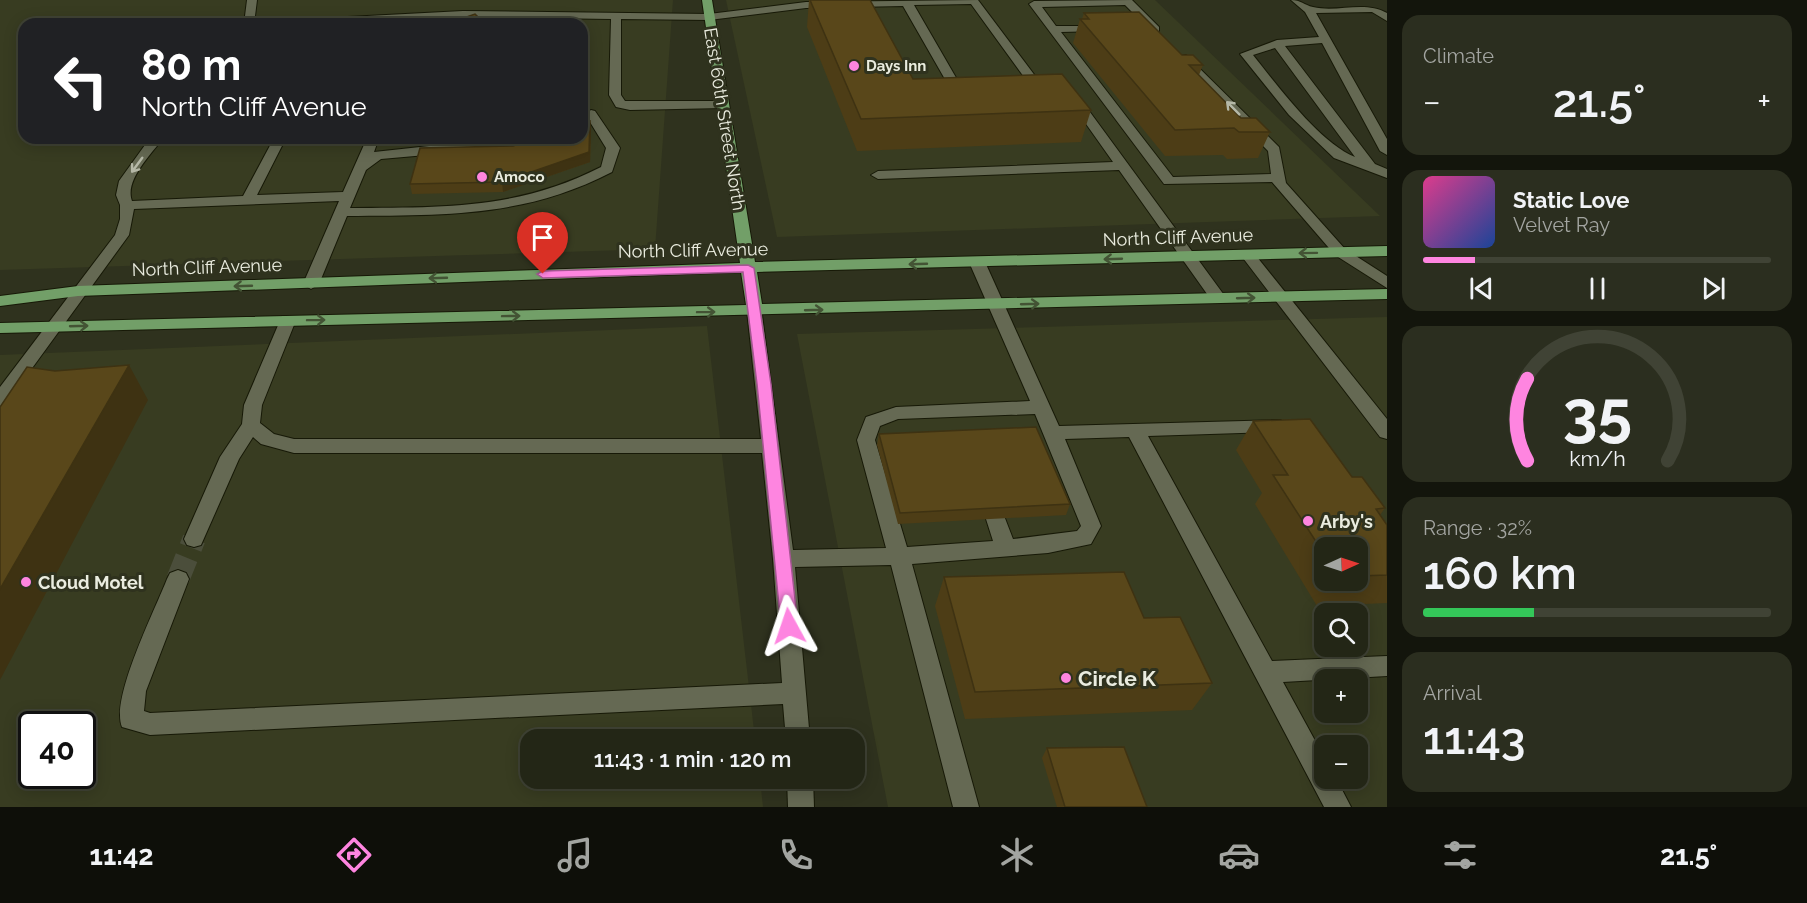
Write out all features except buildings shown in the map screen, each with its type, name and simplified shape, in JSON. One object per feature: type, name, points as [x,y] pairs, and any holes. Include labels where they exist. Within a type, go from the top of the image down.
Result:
[{"type":"main road","name":"East 60th Street North","points":[[707,0],[755,311]]},
{"type":"main road","name":"North Cliff Avenue","points":[[0,301],[78,291],[748,268],[1387,251]]},
{"type":"main road","points":[[0,328],[1387,294]]},
{"type":"street","points":[[250,18],[252,0]]},
{"type":"street","points":[[1296,0],[1309,10],[1387,151]]},
{"type":"street","points":[[412,18],[463,14],[709,17],[806,5],[974,1],[1032,90],[1083,111],[1218,298]]},
{"type":"street","points":[[1278,178],[1169,181],[1034,4],[1128,2],[1274,150],[1279,184],[1340,252],[1387,284]]},
{"type":"street","points":[[907,3],[958,92],[981,92]]},
{"type":"street","points":[[1309,10],[1385,15]]},
{"type":"street","points":[[588,18],[595,15]]},
{"type":"street","points":[[601,110],[615,96],[616,15]]},
{"type":"street","points":[[1053,29],[1109,28]]},
{"type":"street","points":[[1131,28],[1162,36]]},
{"type":"street","points":[[1325,40],[1277,42],[1246,54],[1293,112],[1339,154],[1387,174]]},
{"type":"street","points":[[1277,42],[1370,167]]},
{"type":"street","points":[[601,110],[630,106],[723,104]]},
{"type":"street","points":[[340,212],[464,209],[527,203],[579,186],[607,169],[613,148],[601,110]]},
{"type":"street","points":[[0,400],[78,291],[122,235],[127,219],[126,181],[153,144]]},
{"type":"street","points":[[248,200],[276,144]]},
{"type":"street","points":[[311,284],[370,144]]},
{"type":"street","points":[[360,168],[377,155],[493,144]]},
{"type":"street","points":[[878,175],[1123,166]]},
{"type":"street","points":[[125,200],[248,200],[347,196]]},
{"type":"street","points":[[1248,255],[1387,432]]},
{"type":"street","points":[[784,559],[899,556],[1048,545],[1084,538],[1091,526],[1055,433],[977,262]]},
{"type":"street","name":"East 60th Street North","points":[[755,311],[784,559],[797,729]]},
{"type":"street","points":[[194,539],[230,457],[251,425],[253,405],[288,320]]},
{"type":"street","points":[[966,807],[866,440],[872,422],[896,413],[1043,407]]},
{"type":"street","points":[[958,410],[966,431]]},
{"type":"street","points":[[251,425],[268,439],[294,446],[771,446]]},
{"type":"street","points":[[1055,433],[1292,425]]},
{"type":"street","points":[[1135,430],[1338,807]]},
{"type":"street","points":[[996,519],[1006,548]]},
{"type":"street","points":[[178,579],[134,691],[131,719],[150,724],[795,693]]},
{"type":"street","points":[[1265,672],[1387,666]]},
{"type":"street","points":[[800,789],[801,807]]},
{"type":"shaded area","points":[[0,0],[673,0],[655,249],[0,270]]},
{"type":"shaded area","points":[[726,0],[1155,0],[1380,216],[777,237]]},
{"type":"shaded area","points":[[1387,317],[1387,807],[888,807],[797,334]]},
{"type":"shaded area","points":[[707,326],[754,729],[520,729],[520,789],[761,789],[763,807],[0,807],[0,355]]},
{"type":"tunnel","points":[[178,579],[194,539]]},
{"type":"place","name":"Days Inn","points":[[854,66]]},
{"type":"place","name":"Amoco","points":[[482,177]]},
{"type":"place","name":"Arby's","points":[[1308,521]]},
{"type":"place","name":"Cloud Motel","points":[[26,582]]},
{"type":"place","name":"Circle K","points":[[1066,678]]},
{"type":"route","points":[[543,274],[748,268],[764,384],[784,559],[789,626]]}]
